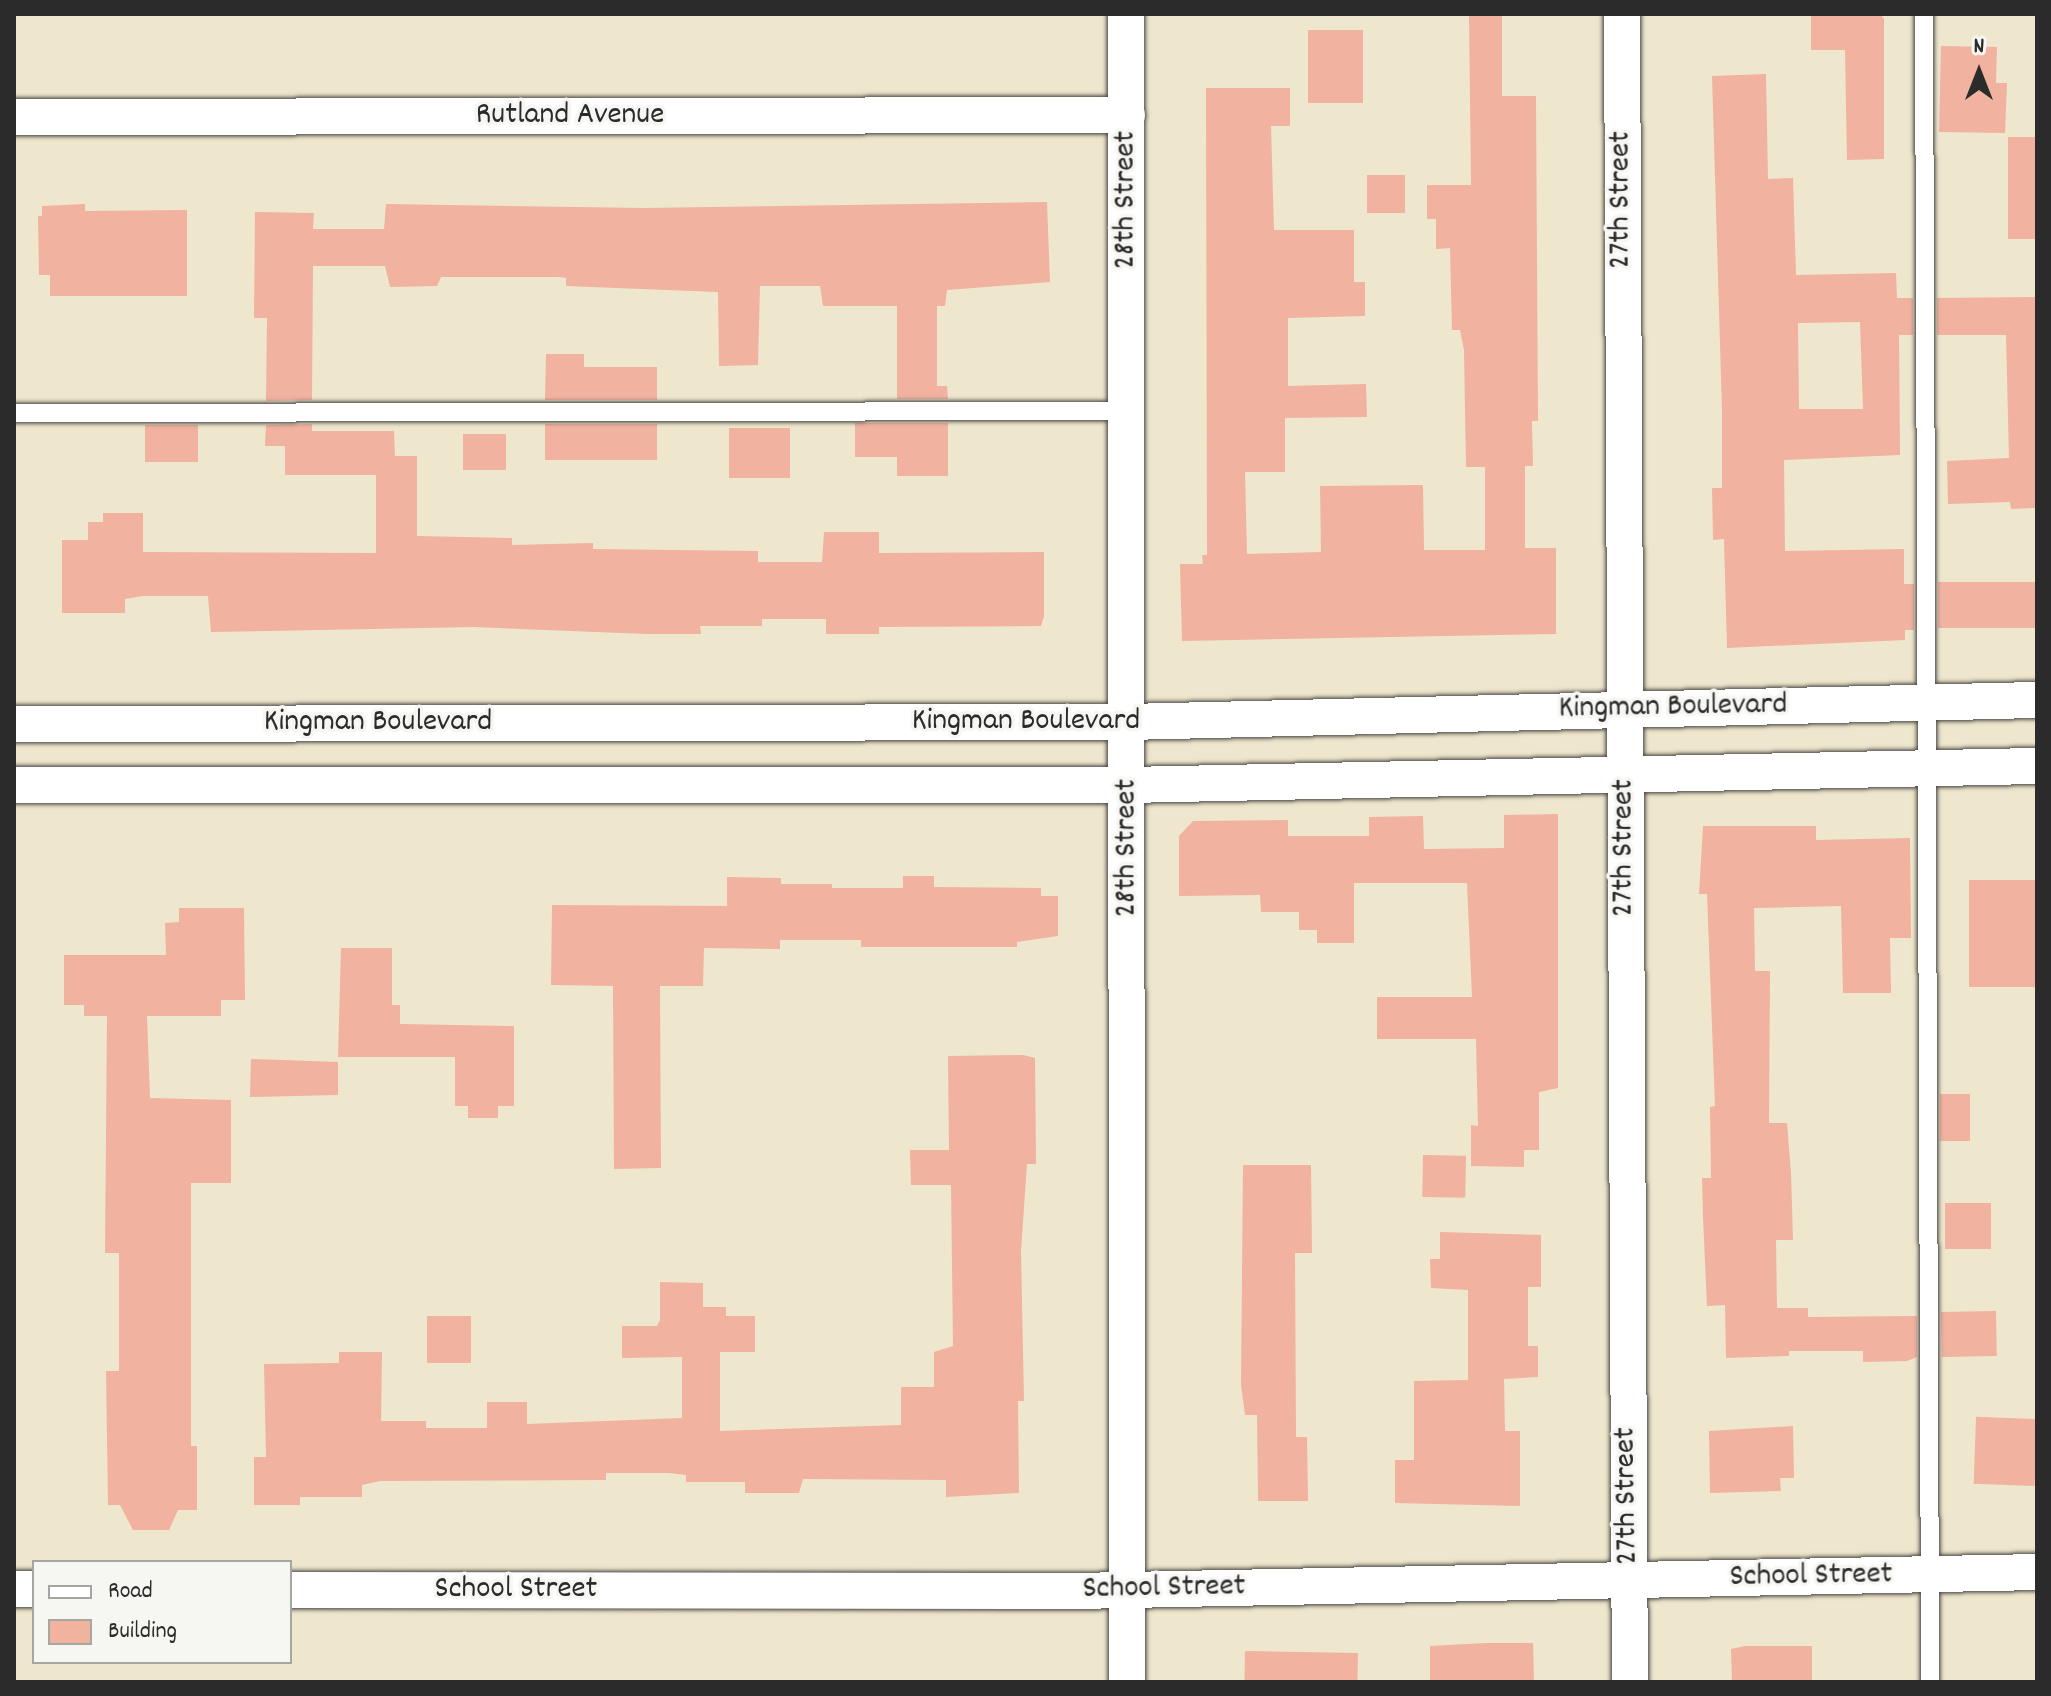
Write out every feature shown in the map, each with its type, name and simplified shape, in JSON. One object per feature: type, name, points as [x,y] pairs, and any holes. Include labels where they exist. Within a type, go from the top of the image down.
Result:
[{"type":"street","name":"28th Street","points":[[1126,14],[1127,1682]]},
{"type":"street","name":"27th Street","points":[[1622,14],[1630,1682]]},
{"type":"street","name":"Rutland Avenue","points":[[14,117],[1127,115]]},
{"type":"street","name":"Kingman Boulevard","points":[[14,724],[1128,722],[2037,700]]},
{"type":"street","name":"Kingman Boulevard","points":[[14,785],[1128,785],[2037,766]]},
{"type":"street","name":"School Street","points":[[292,1590],[1127,1590],[2037,1572]]},
{"type":"lane","points":[[1924,14],[1930,1682]]},
{"type":"lane","points":[[14,413],[1127,411]]},
{"type":"building","points":[[1469,14],[1502,14],[1502,96],[1536,96],[1538,421],[1532,421],[1533,466],[1525,466],[1525,548],[1556,548],[1556,634],[1182,641],[1180,564],[1203,564],[1202,555],[1207,555],[1206,88],[1290,88],[1290,126],[1271,126],[1274,230],[1354,230],[1354,282],[1365,282],[1365,316],[1288,318],[1288,386],[1366,384],[1367,417],[1285,418],[1285,472],[1245,472],[1247,554],[1321,552],[1320,486],[1423,485],[1424,550],[1485,550],[1485,467],[1466,467],[1464,350],[1460,330],[1452,330],[1450,248],[1436,249],[1436,219],[1427,219],[1427,185],[1471,185]]},
{"type":"building","points":[[1811,14],[1880,14],[1884,19],[1884,159],[1847,160],[1845,50],[1811,50]]},
{"type":"building","points":[[1308,30],[1363,30],[1363,103],[1308,103]]},
{"type":"building","points":[[1941,46],[1997,47],[1996,83],[2007,83],[2005,133],[1939,132]]},
{"type":"building","points":[[1766,74],[1768,179],[1793,178],[1796,275],[1896,273],[1897,298],[1913,298],[1913,335],[1899,335],[1900,455],[1784,460],[1785,551],[1904,549],[1904,584],[1914,584],[1914,630],[1905,630],[1905,640],[1727,648],[1724,539],[1713,540],[1712,488],[1722,488],[1722,411],[1712,76]],"holes":[[[1860,322],[1863,409],[1799,409],[1798,323]]]},
{"type":"building","points":[[2008,137],[2037,137],[2037,239],[2008,239]]},
{"type":"building","points":[[1367,175],[1405,175],[1405,213],[1367,213]]},
{"type":"building","points":[[1047,202],[1050,282],[947,290],[945,306],[937,306],[937,386],[947,386],[948,399],[897,399],[897,306],[823,306],[820,286],[760,286],[758,365],[719,366],[718,292],[566,286],[566,278],[559,277],[441,277],[437,286],[390,287],[385,266],[313,266],[312,400],[266,401],[267,318],[254,318],[255,212],[314,213],[313,229],[384,229],[386,204],[644,208]]},
{"type":"building","points":[[85,204],[85,211],[187,210],[187,296],[50,296],[50,275],[39,275],[38,216],[42,216],[42,206]]},
{"type":"building","points":[[2037,297],[2037,508],[2011,509],[2010,502],[1948,504],[1947,461],[2009,458],[2006,335],[1937,335],[1937,298]]},
{"type":"building","points":[[546,354],[584,354],[584,367],[657,367],[657,400],[545,400]]},
{"type":"building","points":[[855,423],[948,423],[948,476],[897,476],[897,457],[855,457]]},
{"type":"building","points":[[312,424],[312,431],[394,431],[395,456],[417,456],[417,536],[512,538],[512,545],[593,543],[593,549],[758,551],[758,562],[822,562],[824,532],[879,532],[879,553],[1044,552],[1044,616],[1041,626],[879,627],[879,634],[826,634],[826,619],[762,619],[762,626],[700,626],[701,634],[646,634],[474,627],[211,632],[208,596],[143,596],[125,599],[125,613],[62,613],[62,540],[88,540],[88,522],[103,522],[103,513],[143,513],[143,552],[376,553],[376,475],[285,475],[285,446],[265,446],[266,425]]},
{"type":"building","points":[[545,424],[657,424],[657,460],[545,460]]},
{"type":"building","points":[[145,425],[198,425],[198,462],[145,462]]},
{"type":"building","points":[[729,428],[790,428],[790,478],[729,478]]},
{"type":"building","points":[[463,434],[506,434],[506,470],[463,470]]},
{"type":"building","points":[[1938,582],[2037,582],[2037,628],[1938,628]]},
{"type":"building","points":[[1558,814],[1558,1088],[1539,1092],[1539,1150],[1524,1150],[1524,1167],[1471,1166],[1471,1125],[1478,1126],[1476,1039],[1377,1039],[1377,997],[1472,997],[1467,883],[1354,883],[1354,943],[1317,943],[1317,930],[1299,930],[1299,912],[1261,912],[1260,895],[1179,896],[1179,836],[1193,821],[1288,820],[1288,836],[1369,836],[1369,817],[1423,816],[1424,849],[1504,848],[1504,815]]},
{"type":"building","points":[[1703,826],[1816,826],[1816,840],[1910,838],[1911,938],[1890,938],[1891,993],[1843,993],[1841,906],[1754,908],[1755,971],[1770,971],[1769,1123],[1787,1123],[1791,1173],[1793,1240],[1776,1240],[1777,1308],[1808,1308],[1808,1317],[1917,1316],[1917,1357],[1907,1361],[1863,1362],[1863,1351],[1789,1351],[1789,1356],[1726,1358],[1725,1305],[1707,1306],[1703,1217],[1702,1178],[1711,1178],[1710,1107],[1715,1106],[1707,894],[1699,894]]},
{"type":"building","points":[[903,876],[934,876],[934,887],[1041,888],[1041,896],[1058,896],[1058,936],[1017,942],[1017,947],[861,947],[861,940],[780,940],[780,949],[704,948],[703,986],[660,986],[661,1168],[614,1169],[613,986],[551,985],[552,905],[727,906],[727,877],[781,878],[781,884],[832,884],[832,888],[903,888]]},
{"type":"building","points":[[1969,880],[2037,880],[2037,987],[1969,987]]},
{"type":"building","points":[[179,908],[244,908],[245,1000],[221,1000],[221,1016],[147,1016],[150,1098],[231,1100],[231,1183],[191,1183],[191,1446],[197,1446],[197,1510],[178,1510],[169,1530],[133,1530],[120,1505],[108,1505],[106,1371],[119,1371],[119,1253],[105,1253],[107,1016],[84,1016],[84,1005],[64,1005],[64,955],[166,955],[165,923],[179,922]]},
{"type":"building","points":[[341,948],[392,948],[392,1005],[400,1005],[400,1024],[514,1026],[514,1106],[498,1106],[498,1118],[468,1118],[468,1106],[455,1106],[455,1057],[338,1057]]},
{"type":"building","points":[[1023,1055],[1035,1058],[1036,1164],[1027,1164],[1021,1251],[1024,1401],[1018,1401],[1019,1493],[946,1497],[946,1480],[803,1479],[799,1493],[745,1493],[745,1482],[686,1482],[686,1475],[669,1473],[606,1473],[606,1480],[380,1481],[362,1485],[362,1497],[300,1497],[300,1505],[254,1505],[254,1457],[266,1457],[264,1364],[339,1363],[339,1352],[382,1352],[381,1421],[426,1421],[426,1428],[487,1428],[487,1402],[527,1402],[527,1424],[682,1418],[682,1357],[622,1358],[622,1326],[657,1326],[660,1320],[660,1282],[703,1283],[703,1307],[726,1307],[726,1316],[755,1316],[755,1352],[720,1352],[720,1431],[901,1425],[901,1387],[934,1387],[934,1352],[953,1346],[951,1185],[911,1185],[910,1150],[949,1150],[948,1056]]},
{"type":"building","points":[[251,1059],[338,1062],[338,1095],[250,1097]]},
{"type":"building","points":[[1940,1094],[1970,1094],[1970,1141],[1940,1141]]},
{"type":"building","points":[[1423,1155],[1466,1156],[1465,1198],[1422,1197]]},
{"type":"building","points":[[1243,1165],[1311,1165],[1312,1253],[1295,1253],[1296,1437],[1307,1437],[1308,1501],[1258,1501],[1257,1415],[1245,1415],[1241,1385]]},
{"type":"building","points":[[1945,1203],[1991,1203],[1991,1249],[1945,1249]]},
{"type":"building","points":[[1440,1232],[1541,1235],[1541,1287],[1528,1287],[1528,1346],[1538,1346],[1538,1377],[1504,1379],[1505,1431],[1520,1431],[1520,1506],[1395,1503],[1395,1460],[1414,1460],[1414,1381],[1468,1380],[1468,1290],[1431,1288],[1430,1259],[1440,1259]]},
{"type":"building","points":[[1996,1311],[1997,1356],[1942,1357],[1941,1312]]},
{"type":"building","points":[[427,1316],[471,1316],[471,1363],[427,1363]]},
{"type":"building","points":[[1976,1417],[2037,1419],[2035,1486],[1974,1484]]},
{"type":"building","points":[[1793,1426],[1794,1478],[1780,1478],[1781,1491],[1710,1493],[1709,1431]]},
{"type":"building","points":[[1533,1643],[1534,1682],[1430,1682],[1430,1646]]},
{"type":"building","points":[[1745,1646],[1812,1646],[1812,1682],[1732,1682],[1731,1649]]},
{"type":"building","points":[[1245,1651],[1358,1653],[1357,1682],[1244,1682]]}]
